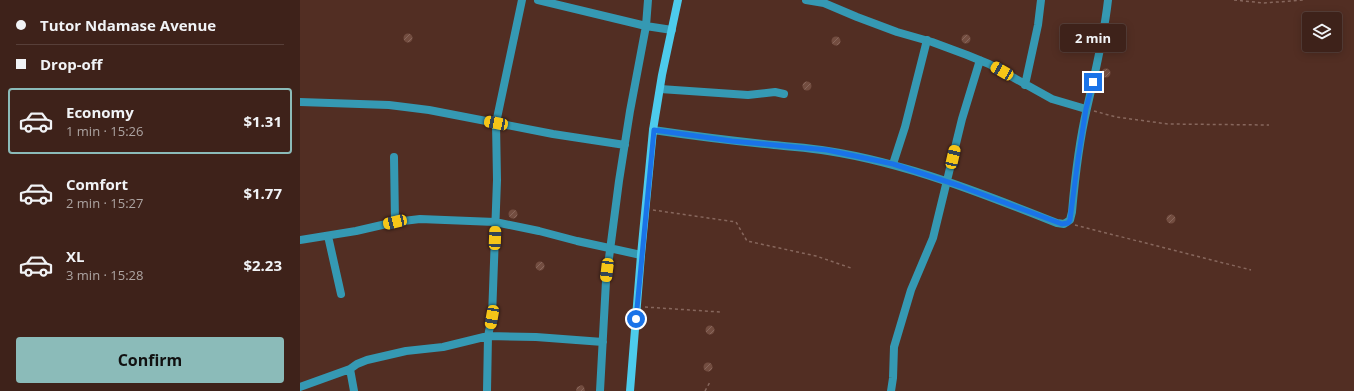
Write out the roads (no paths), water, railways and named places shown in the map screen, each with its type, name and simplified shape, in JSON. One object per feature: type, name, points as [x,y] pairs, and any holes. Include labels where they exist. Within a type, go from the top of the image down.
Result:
[{"type":"street","points":[[487,391],[488,336],[492,317],[498,180],[496,123],[522,0]]},
{"type":"street","points":[[538,0],[646,26],[672,30]]},
{"type":"street","points":[[600,391],[606,281],[610,248],[625,145],[646,26],[648,0]]},
{"type":"street","points":[[630,391],[641,255],[654,130],[660,89],[678,0]]},
{"type":"street","points":[[806,0],[824,4],[897,32],[926,40],[980,60],[1052,99],[1086,109]]},
{"type":"street","points":[[1025,84],[1042,0]]},
{"type":"street","points":[[654,130],[732,141],[827,150],[893,164],[947,182],[1057,223],[1068,223],[1072,212],[1086,109],[1102,38],[1108,0]]},
{"type":"street","points":[[893,164],[905,127],[926,40]]},
{"type":"street","points":[[891,391],[894,347],[911,290],[933,238],[962,119],[980,60]]},
{"type":"street","points":[[660,89],[748,95],[775,92],[784,94]]},
{"type":"street","points":[[300,102],[389,105],[429,110],[553,134],[625,145]]},
{"type":"street","points":[[394,157],[395,222]]},
{"type":"street","points":[[300,240],[356,231],[395,222],[420,220],[495,222],[641,255]]},
{"type":"street","points":[[328,236],[340,294]]},
{"type":"street","points":[[300,387],[350,369],[367,360],[406,351],[443,347],[488,336],[536,337],[602,342]]},
{"type":"street","points":[[350,369],[354,391]]}]
